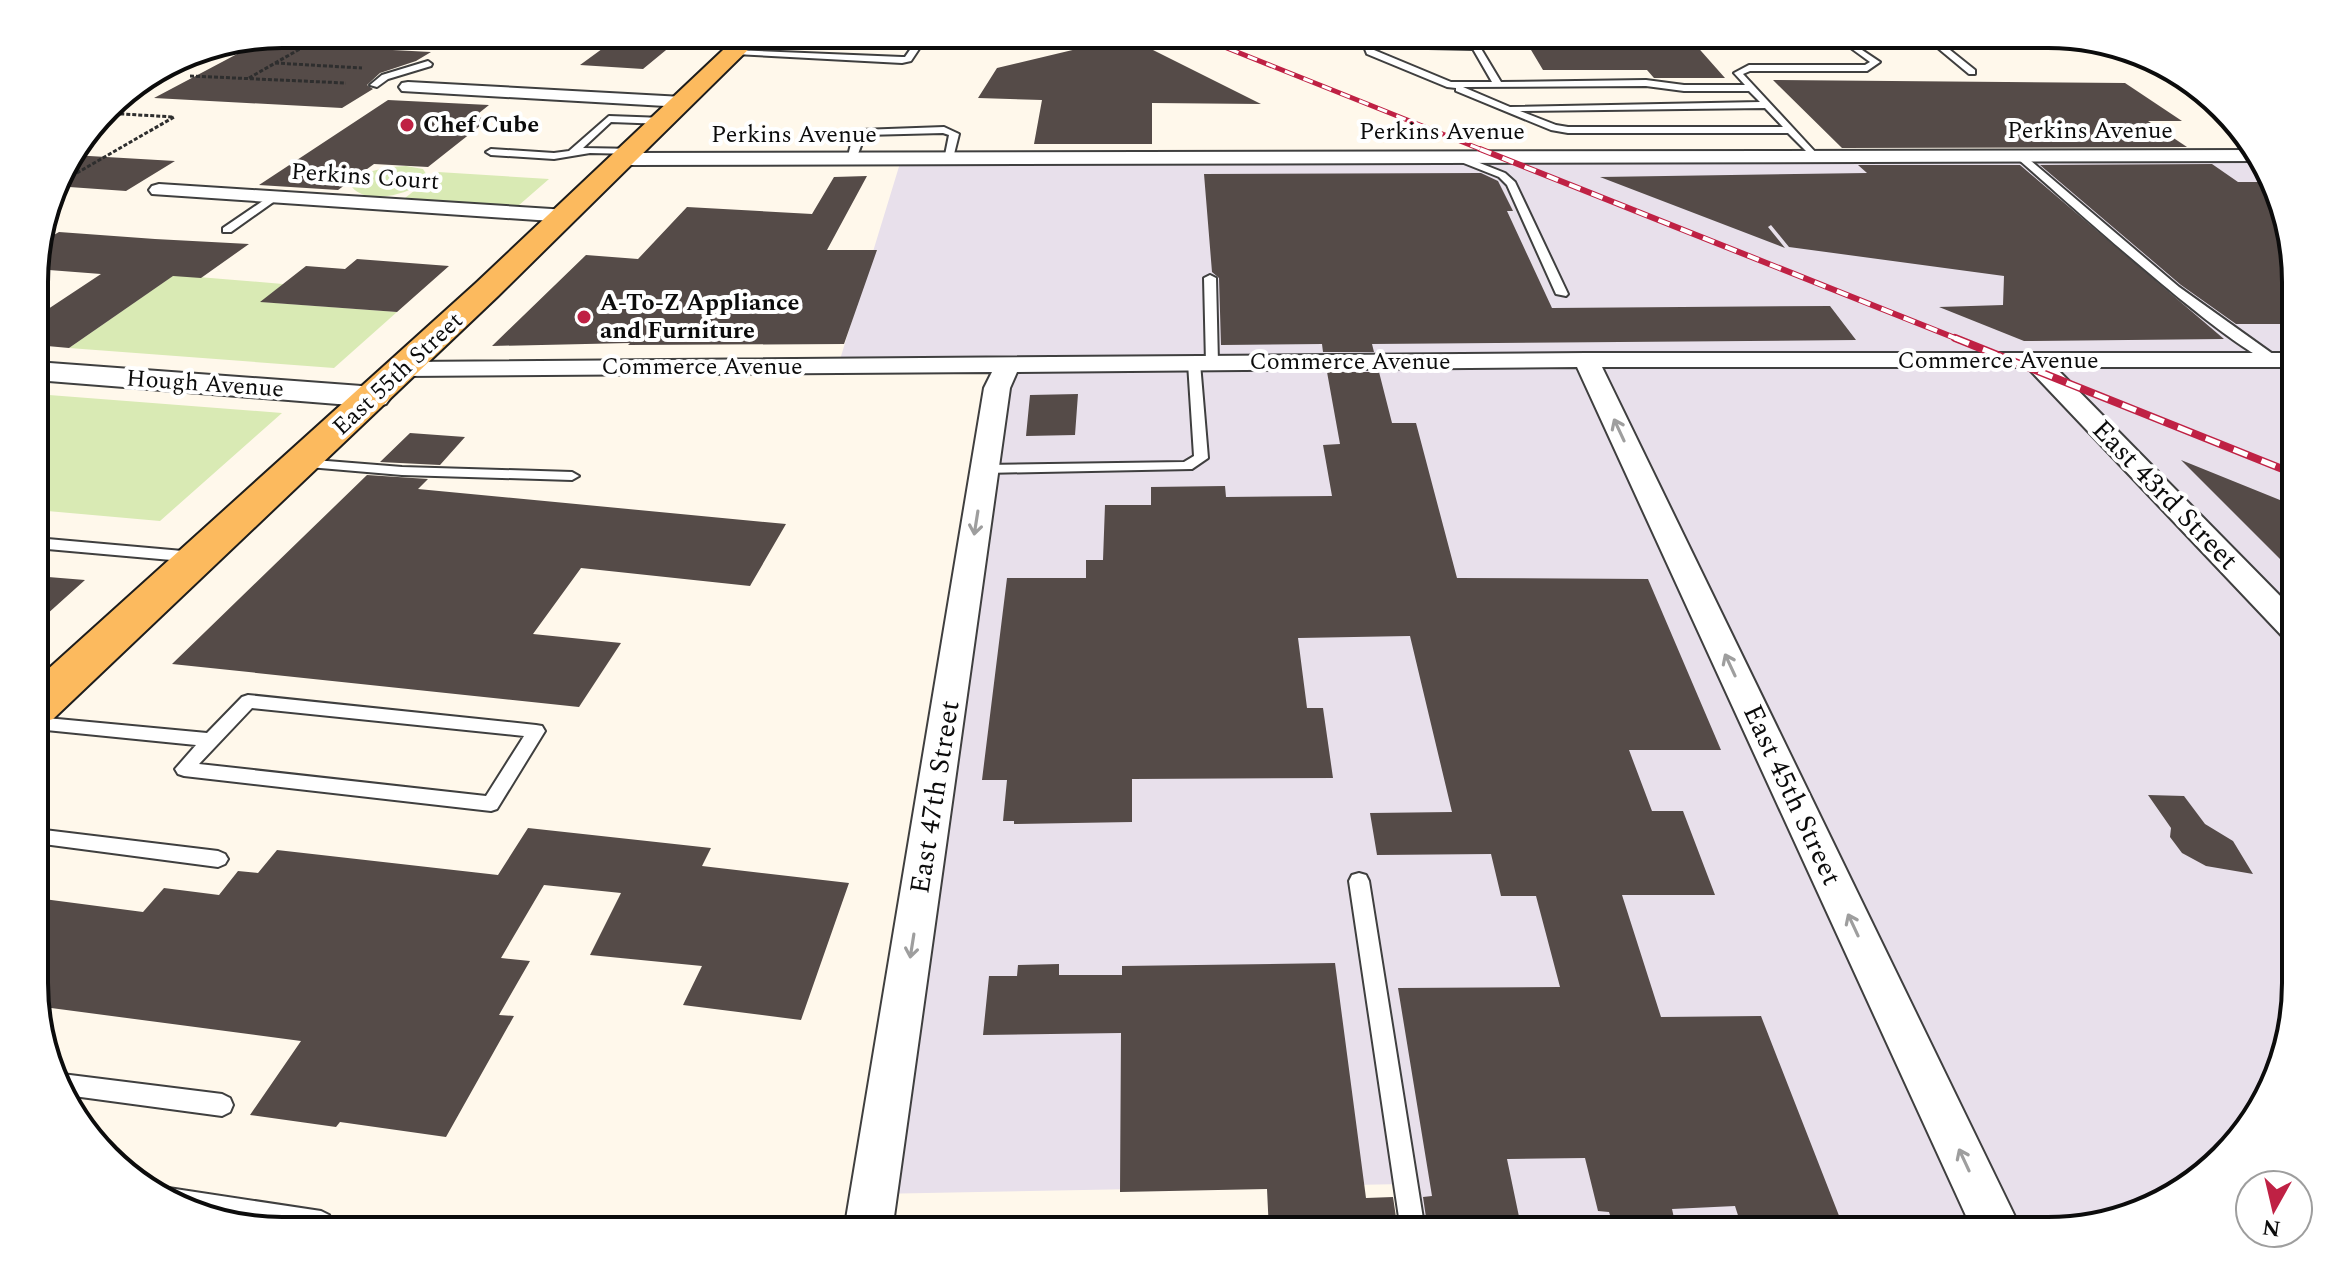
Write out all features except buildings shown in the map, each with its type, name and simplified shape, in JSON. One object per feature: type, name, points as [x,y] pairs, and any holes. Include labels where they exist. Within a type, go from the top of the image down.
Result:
[{"type":"main road","name":"East 55th Street","points":[[48,696],[405,369],[738,49]]},
{"type":"street","points":[[408,87],[620,98],[674,112]]},
{"type":"street","name":"Perkins Avenue","points":[[631,155],[852,160],[2245,156]]},
{"type":"street","name":"Perkins Court","points":[[159,190],[567,216]]},
{"type":"street","name":"Commerce Avenue","points":[[405,369],[1586,360],[2282,360]]},
{"type":"street","name":"East 45th Street","points":[[1586,360],[1991,1216]]},
{"type":"street","name":"East 43rd Street","points":[[2035,361],[2282,617]]},
{"type":"street","name":"East 47th Street","points":[[870,1217],[997,388],[1008,365]]},
{"type":"street","name":"Hough Avenue","points":[[49,372],[375,397]]},
{"type":"lane","points":[[1371,48],[1370,52],[1554,128],[1790,130]]},
{"type":"lane","points":[[1477,48],[1498,84]]},
{"type":"lane","points":[[1815,157],[1738,73],[1741,70],[1867,68],[1876,62],[1856,48]]},
{"type":"lane","points":[[1942,48],[1972,72]]},
{"type":"lane","points":[[797,49],[902,60],[908,59],[915,49]]},
{"type":"lane","points":[[374,85],[385,77],[428,64]]},
{"type":"lane","points":[[1450,85],[1646,83],[1684,88],[1752,88]]},
{"type":"lane","points":[[620,98],[601,115],[609,119],[674,112]]},
{"type":"lane","points":[[1506,108],[1768,105]]},
{"type":"lane","points":[[572,153],[609,119]]},
{"type":"lane","points":[[852,160],[858,136],[863,132],[944,130],[954,134],[949,160]]},
{"type":"lane","points":[[491,152],[554,156],[590,150],[631,155]]},
{"type":"lane","points":[[2021,157],[2240,340],[2282,359]]},
{"type":"lane","points":[[1459,158],[1502,175],[1511,184],[1562,294]]},
{"type":"lane","points":[[227,230],[274,198]]},
{"type":"lane","points":[[985,469],[1187,466],[1201,458],[1203,363],[1210,278]]},
{"type":"lane","points":[[302,463],[402,471],[572,476]]},
{"type":"lane","points":[[49,544],[199,557]]},
{"type":"lane","points":[[248,701],[536,731],[491,804],[184,769],[212,740],[248,701]]},
{"type":"lane","points":[[48,724],[212,740]]},
{"type":"lane","points":[[48,838],[218,859]]},
{"type":"lane","points":[[1359,881],[1411,1216]]},
{"type":"lane","points":[[71,1085],[222,1105]]},
{"type":"lane","points":[[213,1207],[281,1217]]},
{"type":"path","points":[[248,79],[300,49]]},
{"type":"path","points":[[275,63],[371,68]]},
{"type":"path","points":[[157,84],[174,75]]},
{"type":"path","points":[[189,76],[346,83]]},
{"type":"path","points":[[74,175],[174,117],[120,113]]},
{"type":"shaded area","points":[[2245,156],[2264,192],[2274,221],[2282,282],[2282,983],[2278,1029],[2270,1058],[2243,1113],[2202,1159],[2152,1193],[2094,1213],[2063,1216],[1411,1216],[1405,1184],[874,1194],[1007,365],[838,366],[901,160]]},
{"type":"green space","points":[[406,166],[423,169],[428,177],[413,188],[391,196],[368,196],[352,187],[368,173]]},
{"type":"green space","points":[[438,172],[549,179],[518,206],[405,198]]},
{"type":"green space","points":[[174,275],[283,284],[262,302],[397,312],[334,368],[69,348]]},
{"type":"green space","points":[[49,395],[282,413],[160,521],[49,511]]},
{"type":"railway","points":[[1228,48],[1485,151]]},
{"type":"railway","points":[[1480,149],[1960,340]]},
{"type":"railway","points":[[1955,338],[1960,340]]},
{"type":"railway","points":[[1960,340],[2282,469]]},
{"type":"place","name":"Chef Cube","points":[[407,125]]},
{"type":"place","name":"A-To-Z Appliance and Furniture","points":[[584,317]]}]
